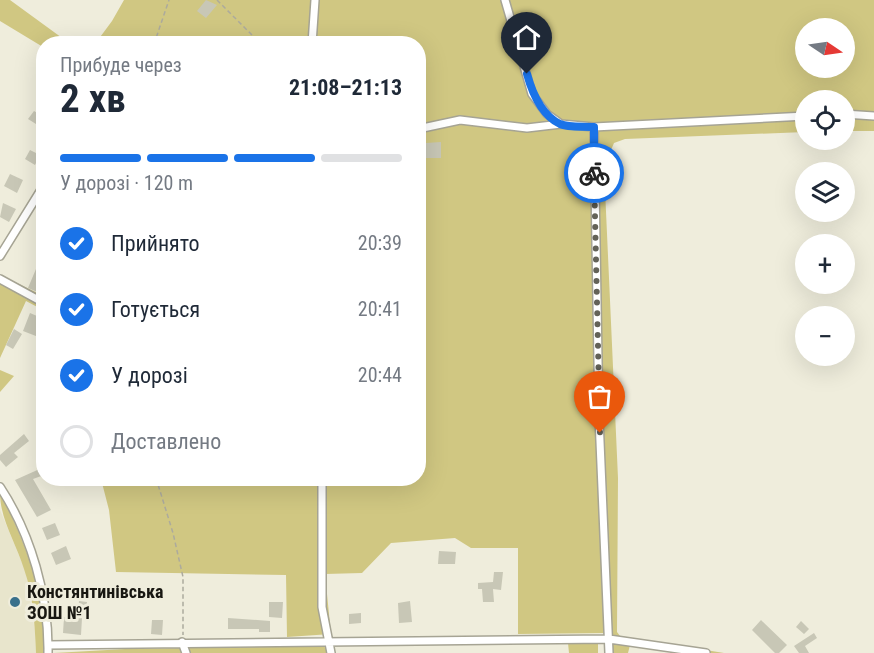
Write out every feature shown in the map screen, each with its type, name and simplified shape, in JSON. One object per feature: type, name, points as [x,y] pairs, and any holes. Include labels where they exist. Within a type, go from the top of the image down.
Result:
[{"type":"street","points":[[313,36],[315,0]]},
{"type":"street","points":[[505,0],[532,94],[547,114],[561,124]]},
{"type":"street","points":[[855,115],[874,116]]},
{"type":"street","points":[[426,127],[460,120],[527,128],[561,124],[594,127],[795,117]]},
{"type":"street","points":[[594,127],[600,448],[609,653]]},
{"type":"street","points":[[0,256],[36,198]]},
{"type":"street","points":[[0,279],[36,299]]},
{"type":"street","points":[[322,486],[322,607],[331,653]]},
{"type":"street","points":[[0,487],[16,514],[37,570],[48,649],[183,642],[609,639],[706,653]]},
{"type":"street","points":[[183,642],[186,653]]},
{"type":"path","points":[[157,36],[169,0]]},
{"type":"path","points":[[217,0],[253,36]]},
{"type":"path","points":[[158,486],[173,533],[183,578],[183,642]]},
{"type":"shaded area","points":[[0,0],[10,0],[59,36],[36,36],[36,43],[0,21]]},
{"type":"shaded area","points":[[124,0],[874,0],[874,131],[855,131],[855,90],[795,90],[795,132],[625,139],[614,143],[604,167],[618,478],[617,632],[620,636],[724,653],[684,653],[630,645],[628,653],[607,653],[606,633],[518,634],[518,548],[471,548],[455,538],[391,543],[362,573],[325,574],[331,634],[287,637],[286,575],[116,572],[109,510],[103,486],[426,486],[426,36],[101,36]]},
{"type":"shaded area","points":[[0,275],[36,292],[36,306],[26,301],[0,358]]},
{"type":"shaded area","points":[[0,370],[14,376],[0,392]]},
{"type":"shaded area","points":[[0,493],[33,570],[42,611],[45,653],[36,653],[30,589],[21,559],[5,522]]},
{"type":"shaded area","name":"Констянтинівська ЗОШ №1","points":[[0,510],[26,572],[36,653],[0,653]]},
{"type":"shaded area","points":[[568,643],[598,644],[598,653],[569,653]]},
{"type":"shaded area","points":[[324,646],[328,653],[54,653],[125,649]]},
{"type":"building","points":[[206,0],[217,5],[206,18],[197,11]]},
{"type":"building","points":[[34,111],[36,112],[36,124],[28,119]]},
{"type":"building","points":[[441,142],[441,158],[426,158],[426,143]]},
{"type":"building","points":[[30,150],[36,153],[35,165],[25,159]]},
{"type":"building","points":[[10,174],[23,180],[17,193],[4,186]]},
{"type":"building","points":[[3,203],[16,209],[9,222],[0,217]]},
{"type":"building","points":[[36,269],[36,291],[28,288]]},
{"type":"building","points":[[30,313],[36,316],[36,336],[23,331]]},
{"type":"building","points":[[14,329],[22,334],[13,349],[6,345]]},
{"type":"building","points":[[24,434],[29,441],[14,453],[18,457],[6,467],[0,460],[0,455]]},
{"type":"building","points":[[36,471],[36,478],[33,479],[51,510],[37,517],[15,480]]},
{"type":"building","points":[[55,523],[60,535],[47,540],[42,528]]},
{"type":"building","points":[[66,546],[71,559],[56,565],[51,553]]},
{"type":"building","points":[[439,551],[456,552],[455,564],[438,564]]},
{"type":"building","points":[[494,572],[503,572],[501,590],[493,589],[494,602],[483,602],[482,589],[478,589],[478,583],[493,582]]},
{"type":"building","points":[[79,601],[87,602],[86,615],[78,615]]},
{"type":"building","points":[[410,601],[412,622],[399,623],[398,603]]},
{"type":"building","points":[[269,602],[283,602],[282,618],[269,617]]},
{"type":"building","points":[[361,613],[361,623],[349,624],[349,614]]},
{"type":"building","points":[[64,617],[82,618],[81,635],[63,633]]},
{"type":"building","points":[[228,618],[270,621],[270,632],[259,632],[259,629],[228,629]]},
{"type":"building","points":[[152,620],[163,620],[162,635],[151,634]]},
{"type":"building","points":[[761,620],[787,645],[779,653],[775,653],[752,630]]},
{"type":"building","points":[[801,621],[809,629],[804,634],[796,627]]},
{"type":"building","points":[[814,633],[817,638],[805,646],[809,653],[799,653],[794,646]]},
{"type":"way so far","points":[[594,173],[600,433]]},
{"type":"place","name":"Констянтинівська ЗОШ №1","points":[[15,602]]},
{"type":"route","points":[[527,74],[532,94],[547,114],[561,124],[594,127],[594,173]]}]
